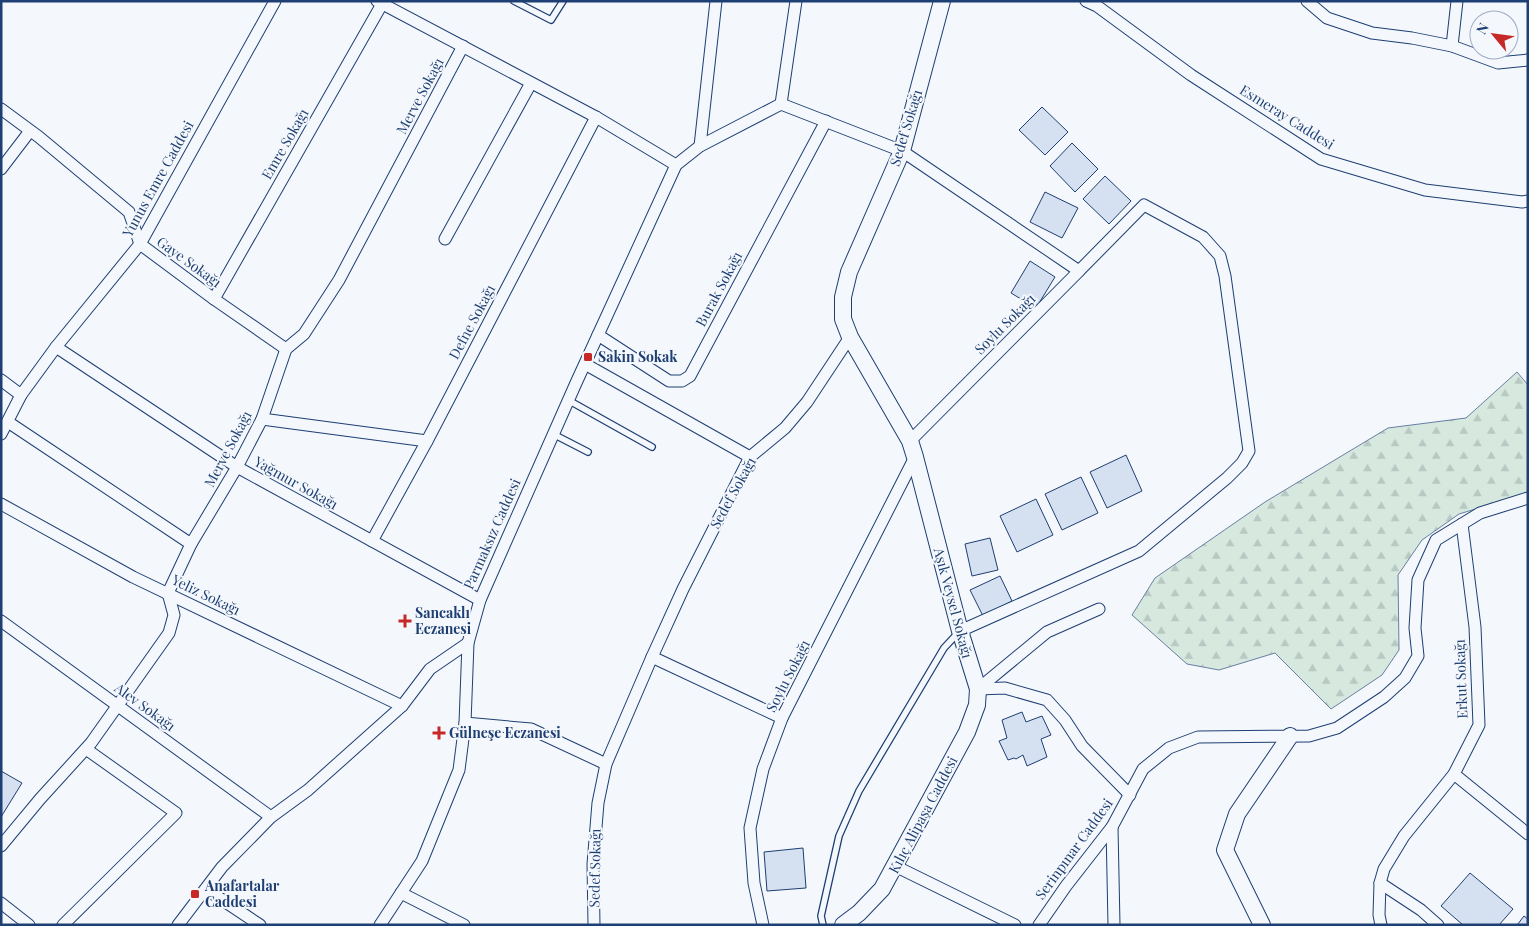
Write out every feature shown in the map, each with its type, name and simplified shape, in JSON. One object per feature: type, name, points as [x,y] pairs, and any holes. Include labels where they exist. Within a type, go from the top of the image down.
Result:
[{"type":"street","name":"Yunus Emre Caddesi","points":[[1,434],[21,395],[56,347],[140,244],[275,1]]},
{"type":"street","points":[[700,146],[716,1]]},
{"type":"street","points":[[781,104],[796,1]]},
{"type":"street","name":"Sedef Sokağı","points":[[594,925],[593,856],[598,803],[606,764],[682,589],[750,457],[785,428],[807,402],[850,337],[843,319],[843,297],[849,272],[902,151],[942,1]]},
{"type":"street","points":[[1307,1],[1326,18],[1372,33],[1452,46],[1498,63],[1528,60]]},
{"type":"street","points":[[1452,46],[1457,1]]},
{"type":"street","points":[[379,3],[596,117],[676,165],[700,146],[781,104],[902,151],[1079,272]]},
{"type":"street","name":"Emre Sokağı","points":[[214,299],[379,3]]},
{"type":"street","name":"Esmeray Caddesi","points":[[1096,3],[1191,75],[1321,159],[1425,190],[1522,202],[1528,200]]},
{"type":"street","name":"Merve Sokağı","points":[[168,593],[191,544],[237,467],[262,419],[286,349],[304,334],[339,280],[463,46]]},
{"type":"street","points":[[444,239],[531,83]]},
{"type":"street","name":"Gaye Sokağı","points":[[1,108],[128,212],[140,244],[286,349]]},
{"type":"street","name":"Defne Sokağı","points":[[372,540],[427,441],[596,117]]},
{"type":"street","name":"Burak Sokağı","points":[[598,335],[668,381],[682,381],[690,376],[826,122]]},
{"type":"street","points":[[1,169],[30,131]]},
{"type":"street","name":"Parmaksız Caddesi","points":[[380,925],[422,860],[459,770],[465,723],[468,643],[480,600],[568,400],[676,165]]},
{"type":"street","name":"Soylu Sokağı","points":[[910,441],[1079,272],[1144,204],[1203,237],[1220,256],[1225,276],[1249,451],[1242,462],[1227,478],[1139,551],[960,631]]},
{"type":"street","name":"Aşık Veysel Sokağı","points":[[850,337],[910,441],[960,631],[978,689]]},
{"type":"street","name":"Yağmur Sokağı","points":[[56,347],[237,467],[480,600]]},
{"type":"street","points":[[585,364],[750,457]]},
{"type":"street","points":[[1,380],[21,395]]},
{"type":"street","points":[[262,419],[427,441]]},
{"type":"street","points":[[8,422],[191,544]]},
{"type":"street","name":"Soylu Sokağı","points":[[763,925],[754,883],[750,828],[763,769],[782,718],[915,457]]},
{"type":"street","name":"Serinpınar Caddesi","points":[[1039,925],[1066,886],[1112,827],[1143,769],[1169,748],[1198,737],[1309,736],[1337,728],[1384,697],[1405,678],[1418,656],[1415,628],[1418,580],[1436,540],[1480,513],[1528,498]]},
{"type":"street","name":"Yeliz Sokağı","points":[[1,504],[132,577],[402,706]]},
{"type":"street","name":"Erkut Sokağı","points":[[1381,925],[1379,915],[1380,883],[1384,869],[1404,836],[1454,774],[1478,725],[1475,627],[1462,524]]},
{"type":"street","points":[[1,846],[40,799],[86,749],[169,632],[174,616],[168,593]]},
{"type":"street","points":[[978,689],[1048,632],[1098,609]]},
{"type":"street","name":"Alev Sokağı","points":[[1,622],[271,817]]},
{"type":"street","points":[[178,925],[222,867],[271,817],[308,790],[402,706],[430,669],[468,643]]},
{"type":"street","points":[[652,657],[782,718]]},
{"type":"street","points":[[978,689],[1005,688],[1047,700],[1065,720],[1082,746],[1130,795]]},
{"type":"street","name":"Kılıç Alipaşa Caddesi","points":[[843,925],[859,913],[882,889],[967,732],[977,705],[978,689]]},
{"type":"street","points":[[465,723],[531,729],[606,764]]},
{"type":"street","points":[[1262,925],[1226,850],[1237,814],[1290,736]]},
{"type":"street","points":[[63,925],[176,813],[86,749]]},
{"type":"street","points":[[1454,774],[1528,834]]},
{"type":"street","points":[[1112,827],[1114,925]]},
{"type":"street","points":[[895,866],[1015,925]]},
{"type":"street","points":[[1380,883],[1421,910],[1438,925]]},
{"type":"street","points":[[206,889],[260,925]]},
{"type":"street","points":[[401,893],[464,925]]},
{"type":"street","points":[[1,903],[29,925]]},
{"type":"lane","points":[[514,1],[551,20],[563,1]]},
{"type":"lane","points":[[568,400],[652,447]]},
{"type":"lane","points":[[553,434],[588,452]]},
{"type":"lane","points":[[823,925],[821,916],[839,836],[859,790],[944,648],[960,631]]},
{"type":"green space","points":[[1517,372],[1528,385],[1528,493],[1459,514],[1422,540],[1398,575],[1399,650],[1382,675],[1331,709],[1275,653],[1219,670],[1187,664],[1132,615],[1155,578],[1265,502],[1388,428],[1466,418]]},
{"type":"building","points":[[1042,107],[1068,132],[1045,155],[1019,130]]},
{"type":"building","points":[[1072,143],[1098,169],[1075,192],[1050,166]]},
{"type":"building","points":[[1105,176],[1131,201],[1109,224],[1083,199]]},
{"type":"building","points":[[1045,192],[1078,208],[1062,238],[1030,222]]},
{"type":"building","points":[[1030,261],[1055,277],[1036,308],[1011,293]]},
{"type":"building","points":[[1126,455],[1142,491],[1107,508],[1090,472]]},
{"type":"building","points":[[1081,477],[1098,513],[1062,530],[1045,494]]},
{"type":"building","points":[[1036,499],[1053,535],[1017,552],[1000,516]]},
{"type":"building","points":[[990,538],[998,570],[972,576],[965,544]]},
{"type":"building","points":[[1000,576],[1012,601],[983,616],[970,590]]},
{"type":"building","points":[[1022,712],[1026,722],[1042,716],[1051,735],[1041,739],[1047,757],[1027,766],[1023,755],[1016,759],[1008,760],[999,741],[1007,738],[1002,720]]},
{"type":"building","points":[[1,771],[22,783],[1,817]]},
{"type":"building","points":[[803,848],[806,888],[767,891],[764,852]]},
{"type":"building","points":[[1470,873],[1513,909],[1499,925],[1463,925],[1441,906]]},
{"type":"building","points":[[1524,916],[1528,919],[1528,925],[1517,925]]},
{"type":"place","name":"Sakin Sokak","points":[[588,357]]},
{"type":"place","name":"Sancaklı Eczanesi","points":[[405,621]]},
{"type":"place","name":"Gülneşe Eczanesi","points":[[439,733]]},
{"type":"place","name":"Anafartalar Caddesi","points":[[195,894]]}]
